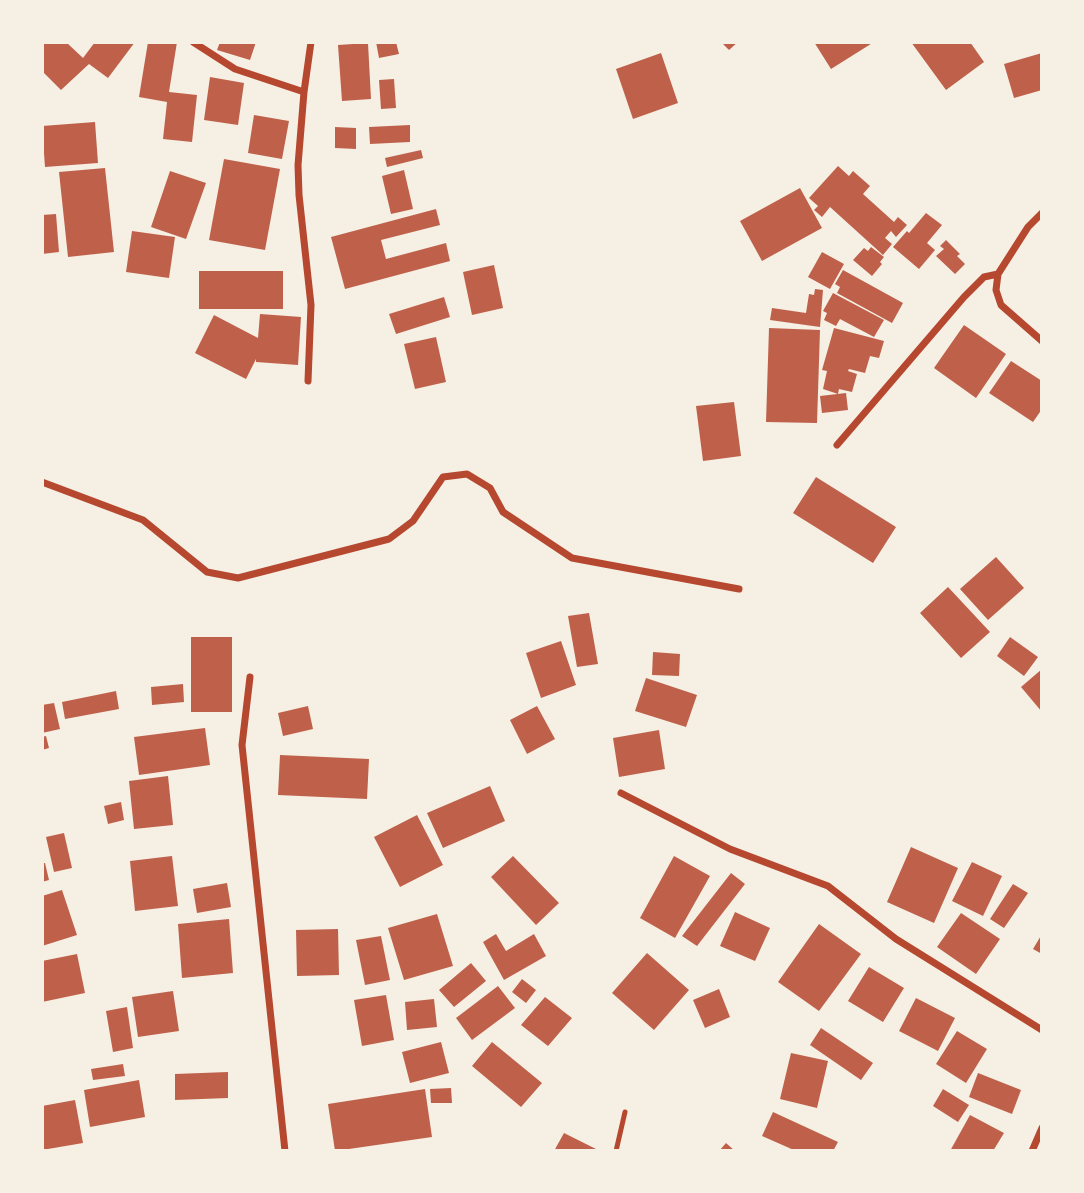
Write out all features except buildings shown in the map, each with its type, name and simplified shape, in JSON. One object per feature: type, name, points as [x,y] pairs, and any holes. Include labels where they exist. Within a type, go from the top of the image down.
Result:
[{"type":"street","points":[[193,42],[235,69],[304,92]]},
{"type":"street","points":[[308,381],[311,305],[298,164],[304,92],[312,42]]},
{"type":"street","points":[[1042,213],[1028,228],[998,274],[996,290],[1001,305],[1042,341]]},
{"type":"street","points":[[837,445],[964,297],[984,276],[998,274]]},
{"type":"street","points":[[42,482],[143,520],[208,572],[238,578],[389,539],[412,521],[443,477],[467,474],[490,488],[503,512],[572,558],[739,589]]},
{"type":"street","points":[[250,677],[242,745],[285,1151]]},
{"type":"street","points":[[621,793],[730,849],[828,887],[896,939],[1042,1030]]},
{"type":"street","points":[[1032,1151],[1042,1128]]},
{"type":"lane","points":[[616,1151],[625,1112]]}]
